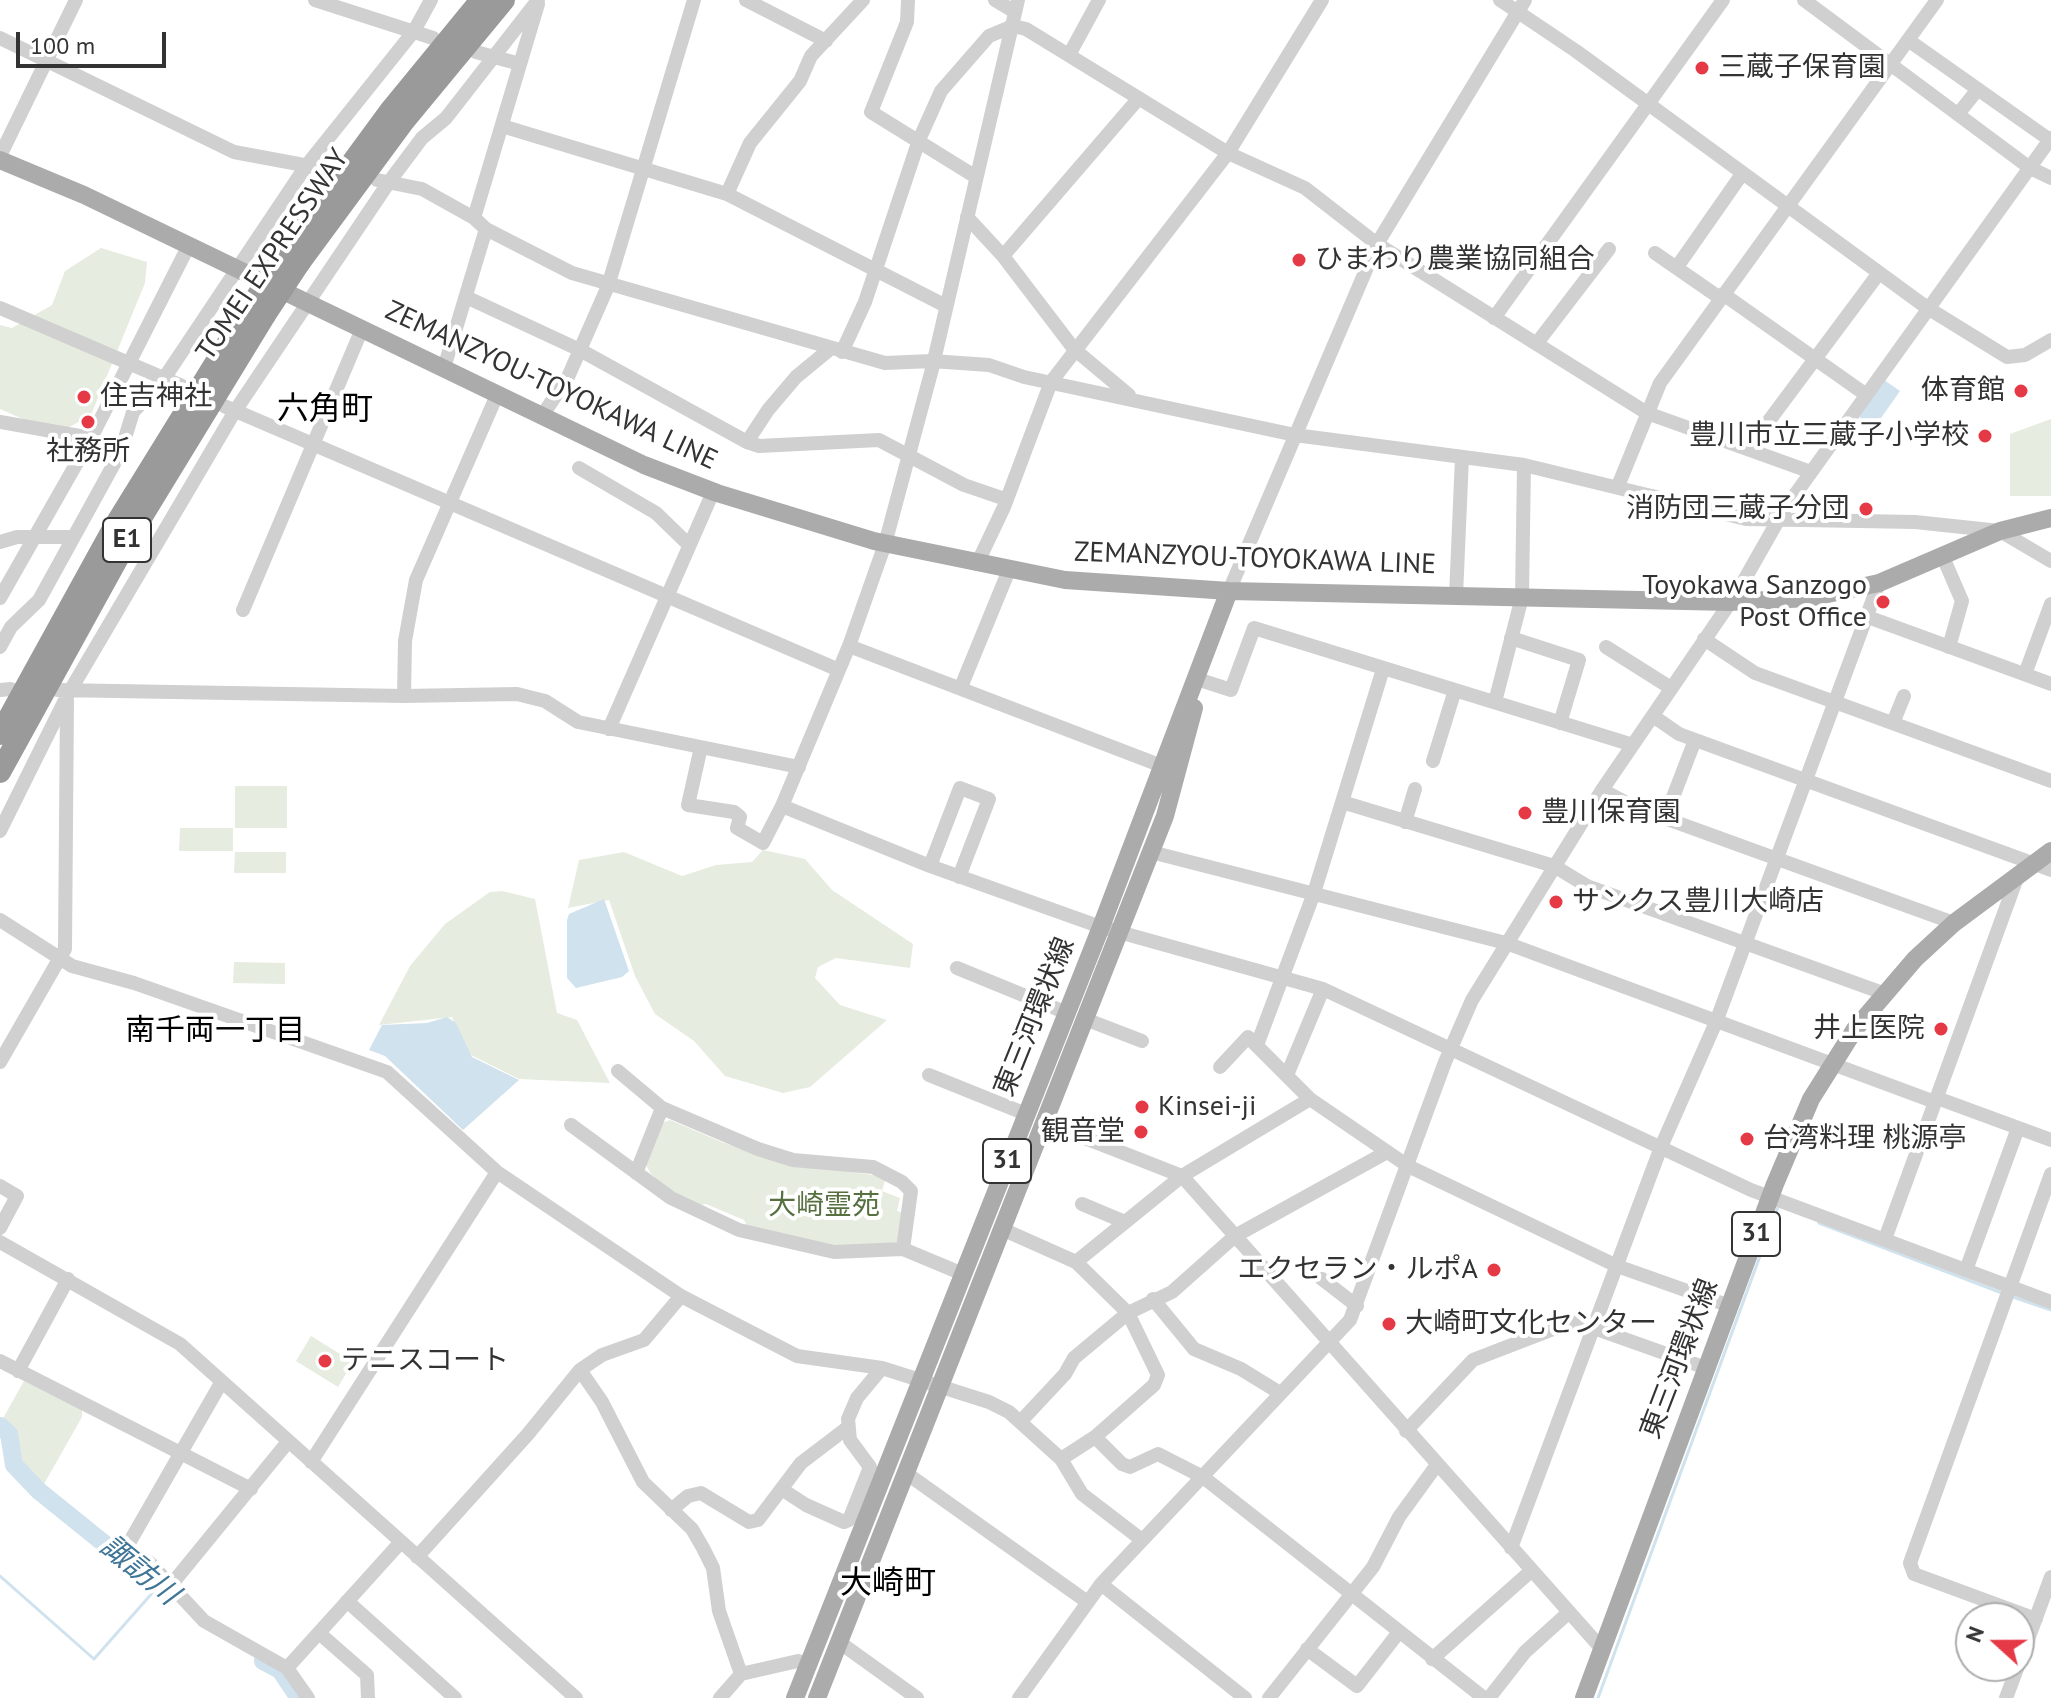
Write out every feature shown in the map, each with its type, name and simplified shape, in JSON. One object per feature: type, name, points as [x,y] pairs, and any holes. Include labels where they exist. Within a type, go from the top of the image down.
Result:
[{"type":"highway","name":"TOMEI EXPRESSWAY","points":[[0,734],[114,527],[390,111],[481,0]]},
{"type":"highway","name":"TOMEI EXPRESSWAY","points":[[292,258],[504,0]]},
{"type":"highway","name":"TOMEI EXPRESSWAY","points":[[0,772],[257,311]]},
{"type":"main road","name":"ZEMANZYOU-TOYOKAWA LINE","points":[[0,158],[189,245],[644,465],[713,492],[885,544],[1065,580],[1229,591],[1730,602],[1809,598],[1879,583],[2000,531],[2051,518]]},
{"type":"main road","name":"東三河環状線","points":[[817,1698],[1085,1019],[1162,766],[1229,591]]},
{"type":"main road","name":"東三河環状線","points":[[795,1698],[1067,1013],[1151,852],[1174,789],[1217,624]]},
{"type":"main road","name":"東三河環状線","points":[[1584,1698],[1793,1136],[1831,1066],[1883,993],[1954,923],[2034,869],[2051,851]]},
{"type":"street","points":[[0,158],[76,0]]},
{"type":"street","points":[[315,0],[433,38]]},
{"type":"street","points":[[0,647],[11,627],[39,600],[121,451],[133,412],[163,380],[237,268],[414,31],[431,0]]},
{"type":"street","points":[[0,831],[65,692],[229,408],[309,303],[383,181],[422,138],[446,118],[538,0]]},
{"type":"street","points":[[474,218],[538,0]]},
{"type":"street","points":[[542,416],[568,377],[608,286],[694,0]]},
{"type":"street","points":[[746,0],[826,41]]},
{"type":"street","points":[[727,194],[750,143],[800,81],[811,56],[863,0]]},
{"type":"street","points":[[908,0],[907,22],[871,112],[976,177]]},
{"type":"street","points":[[995,0],[1069,55],[1228,153],[1305,188],[1377,244],[1647,413],[1811,472]]},
{"type":"street","points":[[1069,55],[1099,0]]},
{"type":"street","points":[[977,564],[1051,382],[1228,153],[1322,0]]},
{"type":"street","points":[[1500,0],[1522,6],[1648,105],[1786,206],[1926,307],[2007,357],[2025,355],[2051,340]]},
{"type":"street","points":[[1494,318],[1723,0]]},
{"type":"street","points":[[1804,0],[2030,168],[2051,178]]},
{"type":"street","points":[[1618,486],[1660,383],[1937,0]]},
{"type":"street","points":[[1229,591],[1377,244],[1522,6]]},
{"type":"street","points":[[747,442],[768,410],[796,377],[836,350],[876,270],[919,140],[941,91],[989,36],[1015,12]]},
{"type":"street","points":[[701,747],[688,805],[734,812],[740,817],[737,828],[763,843],[782,806],[849,646],[885,544],[911,454],[1015,12]]},
{"type":"street","points":[[0,38],[234,152],[313,167]]},
{"type":"street","points":[[1019,1698],[1086,1601],[1350,1320],[1472,1000],[1602,790],[1730,602],[1778,520],[1926,307],[2050,139],[1908,40]]},
{"type":"street","points":[[476,52],[520,64]]},
{"type":"street","points":[[1959,113],[1978,89]]},
{"type":"street","points":[[1003,256],[1139,98]]},
{"type":"street","points":[[502,126],[727,194],[944,305]]},
{"type":"street","points":[[1677,267],[1742,174]]},
{"type":"street","points":[[383,181],[422,189],[474,218],[486,229],[572,273],[608,286],[761,325],[885,363],[932,361],[989,365],[1051,382],[1295,435],[1524,465],[1746,519],[1915,522],[2000,531],[2051,561]]},
{"type":"street","points":[[967,217],[1003,256],[1074,349],[1132,398]]},
{"type":"street","points":[[444,368],[486,229]]},
{"type":"street","points":[[0,598],[37,537],[130,366],[189,245]]},
{"type":"street","points":[[1537,343],[1609,249]]},
{"type":"street","points":[[1655,253],[1865,394]]},
{"type":"street","points":[[1748,449],[1879,273]]},
{"type":"street","points":[[466,297],[580,350],[747,442],[759,446],[879,440],[911,454],[964,485],[1005,499]]},
{"type":"street","points":[[0,308],[182,386]]},
{"type":"street","points":[[243,610],[362,329]]},
{"type":"street","points":[[404,696],[405,641],[416,580],[497,395]]},
{"type":"street","points":[[229,408],[839,670]]},
{"type":"street","points":[[0,422],[91,438]]},
{"type":"street","points":[[1456,596],[1462,457]]},
{"type":"street","points":[[1495,702],[1522,597],[1524,465]]},
{"type":"street","points":[[579,468],[656,513],[689,545]]},
{"type":"street","points":[[609,729],[713,492]]},
{"type":"street","points":[[0,542],[37,537],[72,537]]},
{"type":"street","points":[[1943,557],[1962,601],[1949,647]]},
{"type":"street","points":[[961,687],[1009,570]]},
{"type":"street","points":[[1511,1548],[1661,1147],[1716,1022],[1879,583]]},
{"type":"street","points":[[2025,674],[2051,604]]},
{"type":"street","points":[[1865,616],[2051,684]]},
{"type":"street","points":[[1200,680],[1231,690],[1254,628],[1633,745]]},
{"type":"street","points":[[1511,638],[1579,660],[1560,723]]},
{"type":"street","points":[[1704,639],[1755,673],[2051,781]]},
{"type":"street","points":[[849,646],[1162,766]]},
{"type":"street","points":[[1606,647],[1671,688]]},
{"type":"street","points":[[1257,1045],[1314,893],[1383,669]]},
{"type":"street","points":[[1433,761],[1455,690]]},
{"type":"street","points":[[65,692],[404,696],[517,694],[545,701],[578,722],[799,767]]},
{"type":"street","points":[[0,1062],[65,949],[65,692]]},
{"type":"street","points":[[1893,723],[1904,696]]},
{"type":"street","points":[[1653,716],[1695,740],[2034,869],[1936,1100],[1885,1239]]},
{"type":"street","points":[[1665,818],[1695,740]]},
{"type":"street","points":[[930,866],[960,788],[989,799],[959,877]]},
{"type":"street","points":[[1405,822],[1415,789]]},
{"type":"street","points":[[1602,790],[1665,818],[1954,923]]},
{"type":"street","points":[[1342,802],[1554,866],[1587,886],[1883,993]]},
{"type":"street","points":[[782,806],[959,877],[1110,930],[1323,989],[1770,1197],[2051,1302]]},
{"type":"street","points":[[1151,852],[1506,943],[1831,1066],[2051,1140]]},
{"type":"street","points":[[0,920],[61,959],[387,1072],[497,1172],[681,1296],[797,1356],[882,1368],[989,1402],[1022,1420],[1061,1459],[1082,1494],[1142,1540]]},
{"type":"street","points":[[957,968],[1067,1013]]},
{"type":"street","points":[[1287,1075],[1323,989]]},
{"type":"street","points":[[1085,1019],[1142,1041]]},
{"type":"street","points":[[1220,1067],[1248,1037],[1310,1099],[1408,1166],[1617,1266],[1730,1306]]},
{"type":"street","points":[[618,1071],[662,1108],[758,1149],[793,1160],[882,1169],[911,1191],[903,1249]]},
{"type":"street","points":[[929,1075],[1026,1114]]},
{"type":"street","points":[[1076,1262],[1182,1176],[1310,1099]]},
{"type":"street","points":[[636,1173],[662,1108]]},
{"type":"street","points":[[1044,1122],[1182,1176],[1567,1614],[1602,1649]]},
{"type":"street","points":[[571,1125],[671,1198],[739,1230],[834,1252],[903,1249],[963,1274]]},
{"type":"street","points":[[1966,1270],[2018,1128]]},
{"type":"street","points":[[1022,1420],[1065,1374],[1074,1358],[1128,1313],[1172,1292],[1235,1236],[1387,1152]]},
{"type":"street","points":[[311,1462],[497,1172]]},
{"type":"street","points":[[2051,1174],[1910,1563],[1914,1574],[2036,1619],[2051,1577]]},
{"type":"street","points":[[0,1186],[17,1196],[0,1228]]},
{"type":"street","points":[[1082,1204],[1125,1222]]},
{"type":"street","points":[[1002,1229],[1076,1262],[1128,1313],[1158,1375],[1154,1385],[1095,1437],[1061,1459]]},
{"type":"street","points":[[0,1242],[180,1344],[287,1443],[576,1698]]},
{"type":"street","points":[[18,1371],[68,1279]]},
{"type":"street","points":[[1322,1279],[1357,1306]]},
{"type":"street","points":[[417,1557],[528,1434],[580,1370],[602,1355],[644,1340],[681,1296]]},
{"type":"street","points":[[1153,1299],[1194,1349],[1241,1369],[1280,1393]]},
{"type":"street","points":[[1406,1431],[1473,1360],[1574,1321],[1706,1368]]},
{"type":"street","points":[[0,1361],[251,1489]]},
{"type":"street","points":[[671,1510],[688,1496],[701,1493],[749,1522],[758,1520],[801,1463],[847,1428],[857,1398],[882,1368]]},
{"type":"street","points":[[580,1370],[602,1402],[643,1482],[692,1529],[713,1568],[719,1611],[741,1674]]},
{"type":"street","points":[[221,1383],[125,1550],[150,1563],[204,1621],[287,1668],[308,1698]]},
{"type":"street","points":[[783,1490],[819,1511],[844,1522],[849,1520],[870,1467],[857,1452],[847,1428]]},
{"type":"street","points":[[1095,1437],[1122,1464],[1130,1467],[1158,1454],[1203,1477],[1432,1659],[1486,1698],[1525,1652],[1567,1614]]},
{"type":"street","points":[[171,1585],[287,1443]]},
{"type":"street","points":[[1269,1698],[1373,1567],[1413,1494],[1436,1466]]},
{"type":"street","points":[[906,1473],[1086,1601]]},
{"type":"street","points":[[287,1668],[400,1543]]},
{"type":"street","points":[[1432,1659],[1531,1571]]},
{"type":"street","points":[[1101,1584],[1245,1698]]},
{"type":"street","points":[[347,1601],[438,1693],[455,1698]]},
{"type":"street","points":[[1307,1649],[1357,1686],[1399,1632]]},
{"type":"street","points":[[319,1633],[367,1675],[368,1698]]},
{"type":"street","points":[[839,1642],[917,1698]]},
{"type":"street","points":[[720,1698],[741,1674],[798,1661],[809,1664]]},
{"type":"green space","points":[[101,248],[147,262],[145,283],[91,415],[57,434],[0,409],[0,325],[12,328],[52,305],[65,271]]},
{"type":"green space","points":[[2051,419],[2051,496],[2010,496],[2010,434]]},
{"type":"green space","points":[[235,786],[287,786],[287,828],[235,828]]},
{"type":"green space","points":[[180,828],[233,828],[233,851],[179,851]]},
{"type":"green space","points":[[763,850],[805,859],[832,890],[913,944],[910,968],[836,958],[818,967],[815,978],[840,1005],[887,1020],[810,1087],[783,1093],[725,1076],[694,1041],[655,1014],[635,976],[609,900],[568,908],[579,860],[624,852],[682,876],[716,865],[752,862]]},
{"type":"green space","points":[[235,852],[286,852],[286,873],[234,873]]},
{"type":"green space","points":[[502,891],[535,899],[557,1013],[577,1020],[610,1083],[519,1079],[467,1053],[452,1017],[379,1025],[410,966],[445,924],[490,892]]},
{"type":"green space","points":[[234,962],[285,963],[285,984],[233,983]]},
{"type":"green space","name":"大崎霊苑","points":[[670,1120],[724,1143],[788,1163],[886,1177],[882,1191],[900,1198],[897,1211],[903,1213],[898,1244],[839,1248],[748,1227],[744,1220],[706,1204],[676,1197],[651,1174],[646,1165],[662,1123]]},
{"type":"green space","name":"テニスコート","points":[[311,1336],[353,1362],[338,1387],[296,1361]]},
{"type":"green space","points":[[24,1381],[82,1410],[82,1417],[44,1484],[39,1486],[21,1464],[12,1434],[1,1422]]},
{"type":"water","points":[[1884,380],[1900,391],[1874,428],[1859,417]]},
{"type":"water","points":[[604,899],[629,971],[622,977],[576,988],[567,978],[567,920],[569,914]]},
{"type":"water","points":[[447,1017],[456,1023],[472,1057],[519,1080],[463,1130],[385,1056],[369,1050],[382,1025],[427,1023]]},
{"type":"waterway","points":[[1598,1698],[1778,1207]]},
{"type":"waterway","points":[[1819,1223],[2002,1293]]},
{"type":"waterway","points":[[2013,1297],[2051,1310]]},
{"type":"waterway","name":"諏訪川","points":[[0,1426],[9,1434],[14,1465],[39,1491],[106,1545],[137,1563]]},
{"type":"waterway","points":[[0,1576],[94,1659],[162,1582]]},
{"type":"waterway","name":"諏訪川","points":[[263,1661],[280,1670],[299,1698]]},
{"type":"place","name":"三蔵子保育園","points":[[1702,68]]},
{"type":"place","name":"ひまわり農業協同組合","points":[[1299,260]]},
{"type":"place","name":"体育館","points":[[2021,391]]},
{"type":"place","name":"住吉神社","points":[[84,397]]},
{"type":"place","name":"社務所","points":[[88,422]]},
{"type":"place","name":"豊川市立三蔵子小学校","points":[[1985,436]]},
{"type":"place","name":"消防団三蔵子分団","points":[[1866,509]]},
{"type":"place","name":"Toyokawa Sanzogo Post Office","points":[[1883,602]]},
{"type":"place","name":"豊川保育園","points":[[1525,813]]},
{"type":"place","name":"サンクス豊川大崎店","points":[[1556,902]]},
{"type":"place","name":"井上医院","points":[[1941,1029]]},
{"type":"place","name":"Kinsei-ji","points":[[1142,1107]]},
{"type":"place","name":"観音堂","points":[[1141,1132]]},
{"type":"place","name":"台湾料理 桃源亭","points":[[1747,1139]]},
{"type":"place","name":"エクセラン・ルポA","points":[[1494,1270]]},
{"type":"place","name":"大崎町文化センター","points":[[1389,1324]]},
{"type":"place","name":"テニスコート","points":[[325,1361]]},
{"type":"district","name":"六角町","points":[[325,410]]},
{"type":"district","name":"南千両一丁目","points":[[215,1031]]},
{"type":"district","name":"大崎町","points":[[888,1584]]}]
